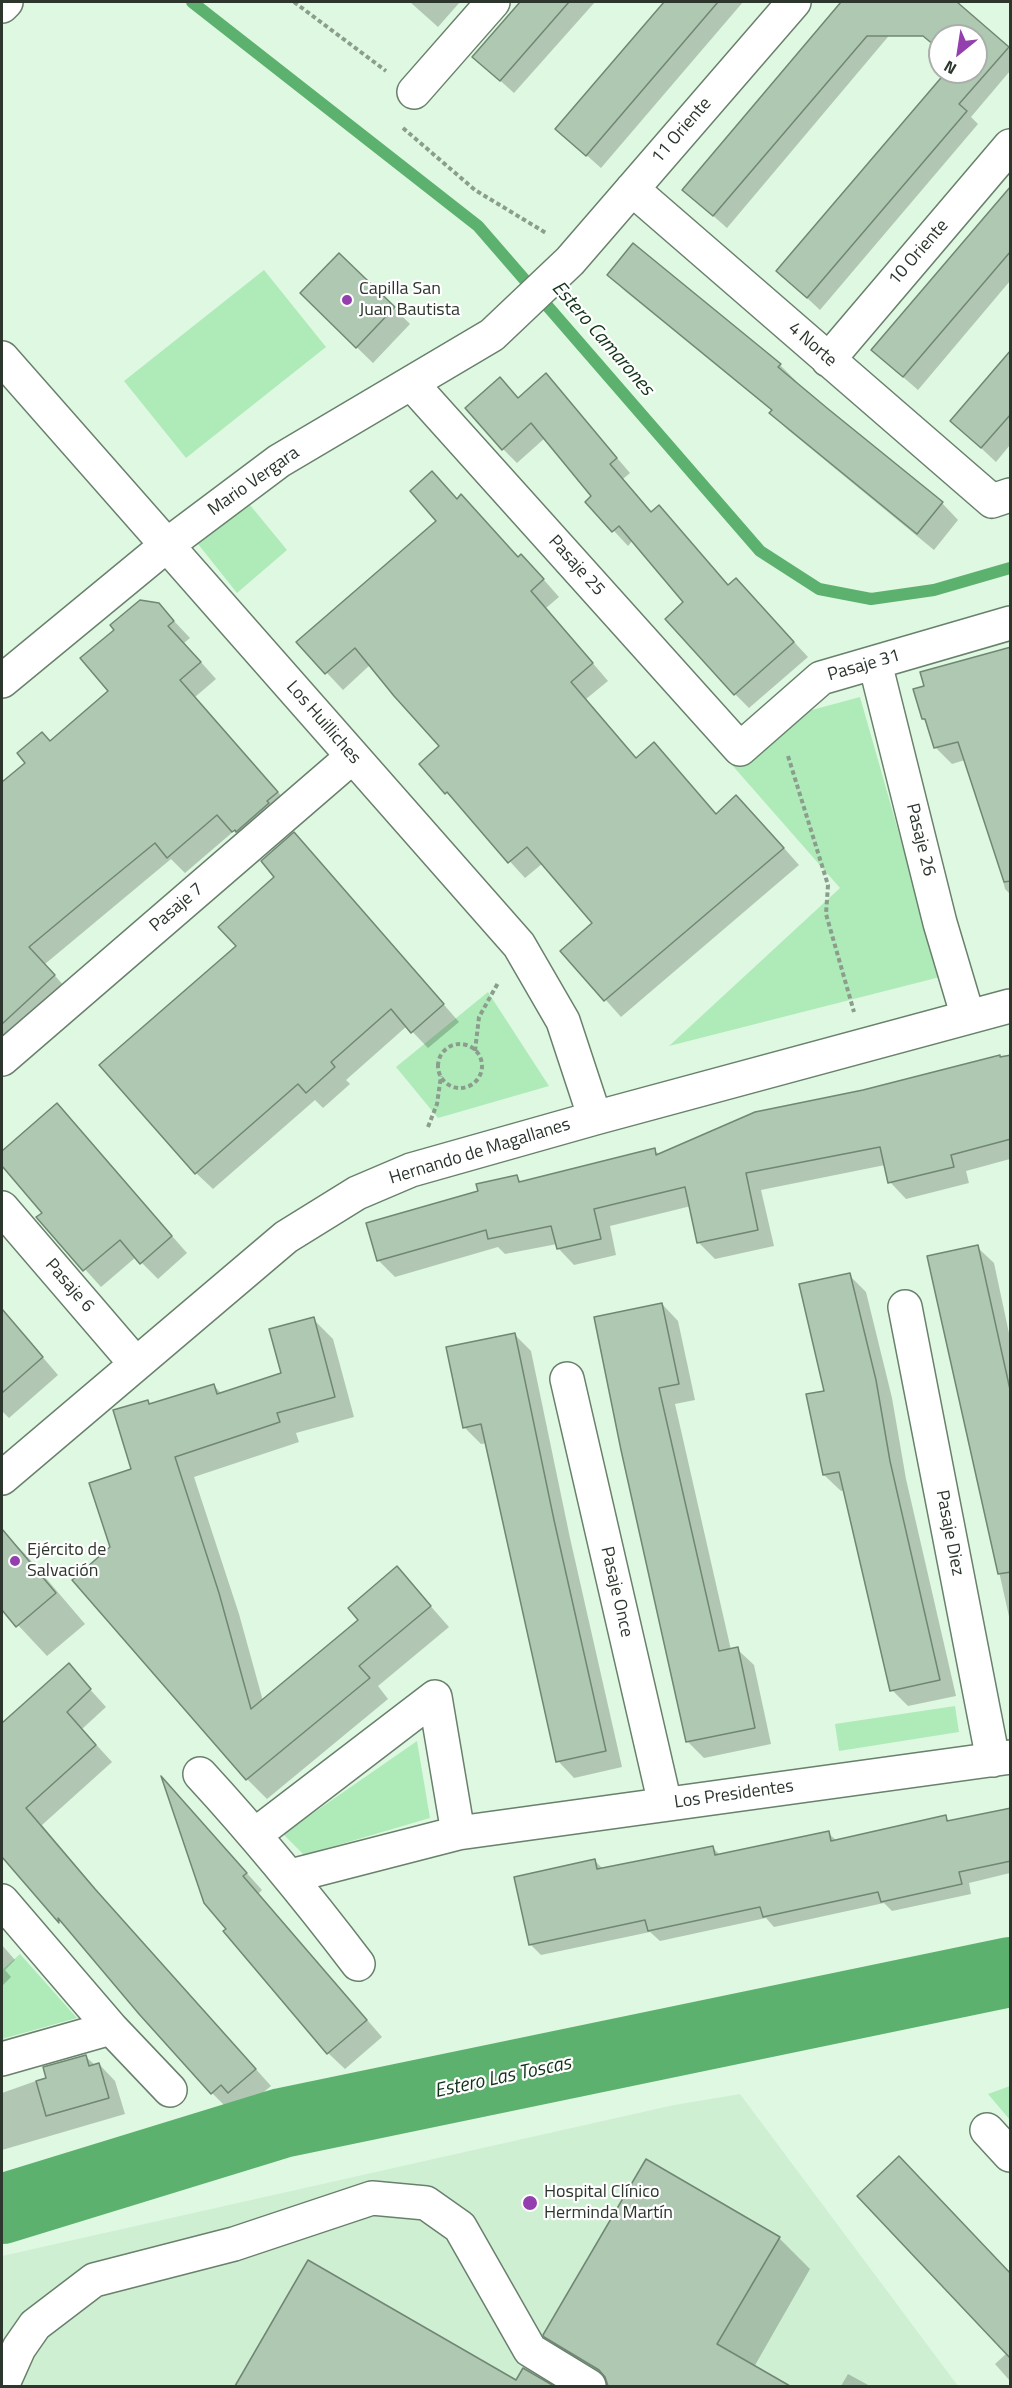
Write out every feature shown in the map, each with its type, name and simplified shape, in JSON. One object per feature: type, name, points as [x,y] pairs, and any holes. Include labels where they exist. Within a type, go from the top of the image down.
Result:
[{"type":"street","points":[[2,6],[6,2]]},
{"type":"street","points":[[414,92],[493,2]]},
{"type":"street","name":"11 Oriente","points":[[522,307],[574,257],[794,2]]},
{"type":"street","name":"10 Oriente","points":[[828,360],[1011,146]]},
{"type":"street","name":"4 Norte","points":[[632,189],[828,360],[1001,498]]},
{"type":"street","name":"Mario Vergara","points":[[2,681],[167,545],[279,461],[492,335],[522,307]]},
{"type":"street","name":"Los Huilliches","points":[[2,358],[519,945],[563,1021],[595,1118]]},
{"type":"street","name":"Pasaje 25","points":[[411,383],[740,749]]},
{"type":"street","name":"Pasaje 31","points":[[740,749],[821,678],[1011,623]]},
{"type":"street","name":"Pasaje 26","points":[[875,663],[940,923],[968,1017]]},
{"type":"street","name":"Pasaje 7","points":[[2,1059],[352,757]]},
{"type":"street","name":"Hernando de Magallanes","points":[[2,1478],[286,1237],[357,1193],[411,1170],[1011,1005]]},
{"type":"street","name":"Pasaje 6","points":[[2,1208],[136,1364]]},
{"type":"street","name":"Pasaje Diez","points":[[905,1307],[1002,1759]]},
{"type":"street","name":"Pasaje Once","points":[[567,1379],[665,1804]]},
{"type":"street","points":[[256,1834],[435,1697],[458,1833]]},
{"type":"street","name":"Los Presidentes","points":[[291,1876],[458,1833],[1002,1759]]},
{"type":"street","points":[[200,1774],[256,1834],[291,1876],[357,1964]]},
{"type":"street","points":[[2,1901],[111,2028],[170,2091]]},
{"type":"street","points":[[2,2059],[111,2028]]},
{"type":"street","points":[[987,2130],[1011,2155]]},
{"type":"street","points":[[2,2386],[19,2348],[35,2325],[94,2280],[234,2244],[372,2198],[426,2202],[460,2228],[530,2350],[589,2386]]},
{"type":"path","points":[[294,2],[414,92],[391,118],[475,190],[574,257]]},
{"type":"path","points":[[776,718],[828,885],[826,914],[863,1046]]},
{"type":"path","points":[[475,1051],[465,1044],[451,1045],[444,1050],[439,1056],[437,1067],[444,1083],[462,1089],[474,1083],[479,1077],[482,1066],[480,1057],[475,1051],[479,1017],[519,945]]},
{"type":"shaded area","name":"Hospital Clínico Herminda Martín","points":[[740,2094],[958,2386],[2,2386],[2,2256],[674,2105]]},
{"type":"green space","points":[[264,270],[326,347],[186,458],[124,381]]},
{"type":"green space","points":[[250,505],[287,550],[237,593],[198,544]]},
{"type":"green space","points":[[860,697],[940,977],[669,1046],[840,888],[732,765],[786,717]]},
{"type":"green space","points":[[488,992],[549,1086],[438,1118],[396,1067]]},
{"type":"green space","points":[[955,1706],[959,1732],[839,1751],[835,1724]]},
{"type":"green space","points":[[417,1741],[430,1818],[304,1855],[283,1834]]},
{"type":"green space","points":[[20,1954],[77,2018],[2,2039],[2,1970]]},
{"type":"green space","points":[[1010,2086],[1010,2120],[988,2094]]},
{"type":"building","points":[[520,2],[569,2],[500,81],[472,57]]},
{"type":"building","points":[[664,2],[718,2],[586,156],[555,129]]},
{"type":"building","points":[[841,2],[957,2],[982,24],[928,24],[928,40],[923,36],[867,36],[713,216],[682,190]]},
{"type":"building","points":[[988,29],[1009,47],[988,71]]},
{"type":"building","points":[[936,84],[977,84],[959,104],[967,111],[807,298],[776,271]]},
{"type":"building","points":[[1011,186],[1011,251],[903,377],[871,350]]},
{"type":"building","points":[[633,243],[781,364],[778,367],[827,408],[943,502],[917,534],[769,413],[772,410],[607,275]]},
{"type":"building","name":"Capilla San Juan Bautista","points":[[339,253],[395,307],[356,348],[300,293]]},
{"type":"building","points":[[1011,350],[1011,414],[981,448],[950,421]]},
{"type":"building","points":[[546,373],[617,458],[610,464],[651,512],[659,505],[728,585],[736,578],[794,642],[734,695],[665,619],[683,602],[619,526],[612,532],[585,502],[591,496],[531,423],[502,450],[465,408],[500,377],[518,398]]},
{"type":"building","points":[[432,471],[457,499],[461,494],[518,557],[521,554],[544,579],[531,591],[593,663],[571,682],[636,758],[654,742],[716,814],[736,795],[784,848],[604,1001],[560,951],[592,923],[527,847],[508,863],[447,792],[445,794],[419,764],[439,746],[355,648],[325,674],[296,642],[436,521],[410,491]]},
{"type":"building","points":[[140,600],[159,603],[174,621],[168,626],[201,662],[180,680],[278,792],[236,832],[235,830],[232,832],[217,815],[167,858],[155,843],[29,947],[55,975],[2,1024],[2,782],[25,763],[17,753],[42,732],[50,741],[108,691],[80,658],[114,630],[110,625]]},
{"type":"building","points":[[1011,647],[1011,881],[1004,882],[958,742],[934,748],[913,689],[924,686],[920,672]]},
{"type":"building","points":[[294,832],[444,1004],[411,1033],[391,1009],[331,1062],[335,1067],[306,1093],[298,1084],[195,1174],[99,1065],[236,946],[218,927],[274,877],[261,861]]},
{"type":"building","points":[[1000,1055],[1000,1057],[1011,1055],[1011,1139],[951,1155],[954,1167],[888,1183],[880,1147],[746,1173],[758,1230],[697,1243],[685,1187],[594,1209],[601,1239],[557,1249],[551,1226],[488,1239],[486,1230],[377,1261],[366,1223],[478,1191],[476,1184],[517,1175],[519,1182],[655,1148],[656,1155],[755,1112],[863,1090]]},
{"type":"building","points":[[57,1103],[172,1236],[140,1264],[120,1240],[83,1271],[36,1217],[42,1213],[2,1166],[2,1151]]},
{"type":"building","points":[[978,1245],[1011,1394],[1011,1572],[998,1574],[927,1256]]},
{"type":"building","points":[[850,1273],[876,1380],[890,1461],[940,1680],[890,1691],[839,1472],[823,1475],[806,1394],[824,1391],[799,1284]]},
{"type":"building","points":[[662,1303],[679,1384],[659,1388],[719,1651],[738,1647],[755,1728],[686,1742],[594,1317]]},
{"type":"building","points":[[2,1309],[43,1357],[2,1393]]},
{"type":"building","points":[[314,1317],[335,1397],[277,1413],[280,1422],[175,1457],[219,1593],[251,1709],[358,1620],[348,1608],[397,1566],[431,1606],[359,1666],[370,1678],[246,1780],[72,1580],[110,1547],[89,1483],[131,1469],[113,1410],[148,1400],[149,1404],[214,1384],[217,1394],[281,1373],[269,1329]]},
{"type":"building","points":[[515,1333],[606,1751],[556,1762],[481,1424],[463,1428],[446,1347]]},
{"type":"building","name":"Ejército de Salvación","points":[[2,1529],[56,1593],[16,1627],[2,1610]]},
{"type":"building","points":[[69,1663],[91,1689],[67,1712],[96,1745],[26,1808],[256,2069],[228,2093],[221,2085],[211,2094],[2,1857],[2,1723]]},
{"type":"building","points":[[161,1776],[247,1873],[243,1876],[367,2020],[327,2054],[223,1931],[226,1929],[204,1903]]},
{"type":"building","points":[[1011,1808],[1011,1861],[959,1872],[962,1884],[881,1902],[878,1892],[763,1917],[760,1907],[648,1931],[645,1920],[529,1945],[514,1877],[595,1859],[597,1869],[713,1846],[715,1855],[829,1831],[831,1841],[946,1815],[947,1821]]},
{"type":"building","points":[[86,2055],[89,2066],[99,2063],[109,2098],[46,2116],[36,2081],[46,2078],[43,2067]]},
{"type":"building","points":[[899,2156],[1011,2274],[1011,2359],[857,2196]]},
{"type":"building","points":[[646,2159],[780,2237],[717,2344],[790,2386],[608,2386],[599,2370],[544,2337],[543,2335]]},
{"type":"building","points":[[308,2260],[516,2380],[523,2368],[554,2386],[235,2386]]},
{"type":"waterway","name":"Estero Camarones","points":[[192,2],[478,226],[760,551],[819,589],[871,599],[934,590],[1010,568]]},
{"type":"waterway","name":"Estero Las Toscas","points":[[2,2209],[282,2123],[1010,1972]]},
{"type":"place","name":"Capilla San Juan Bautista","points":[[347,300]]},
{"type":"place","name":"Ejército de Salvación","points":[[15,1561]]},
{"type":"place","name":"Hospital Clínico Herminda Martín","points":[[530,2203]]}]
